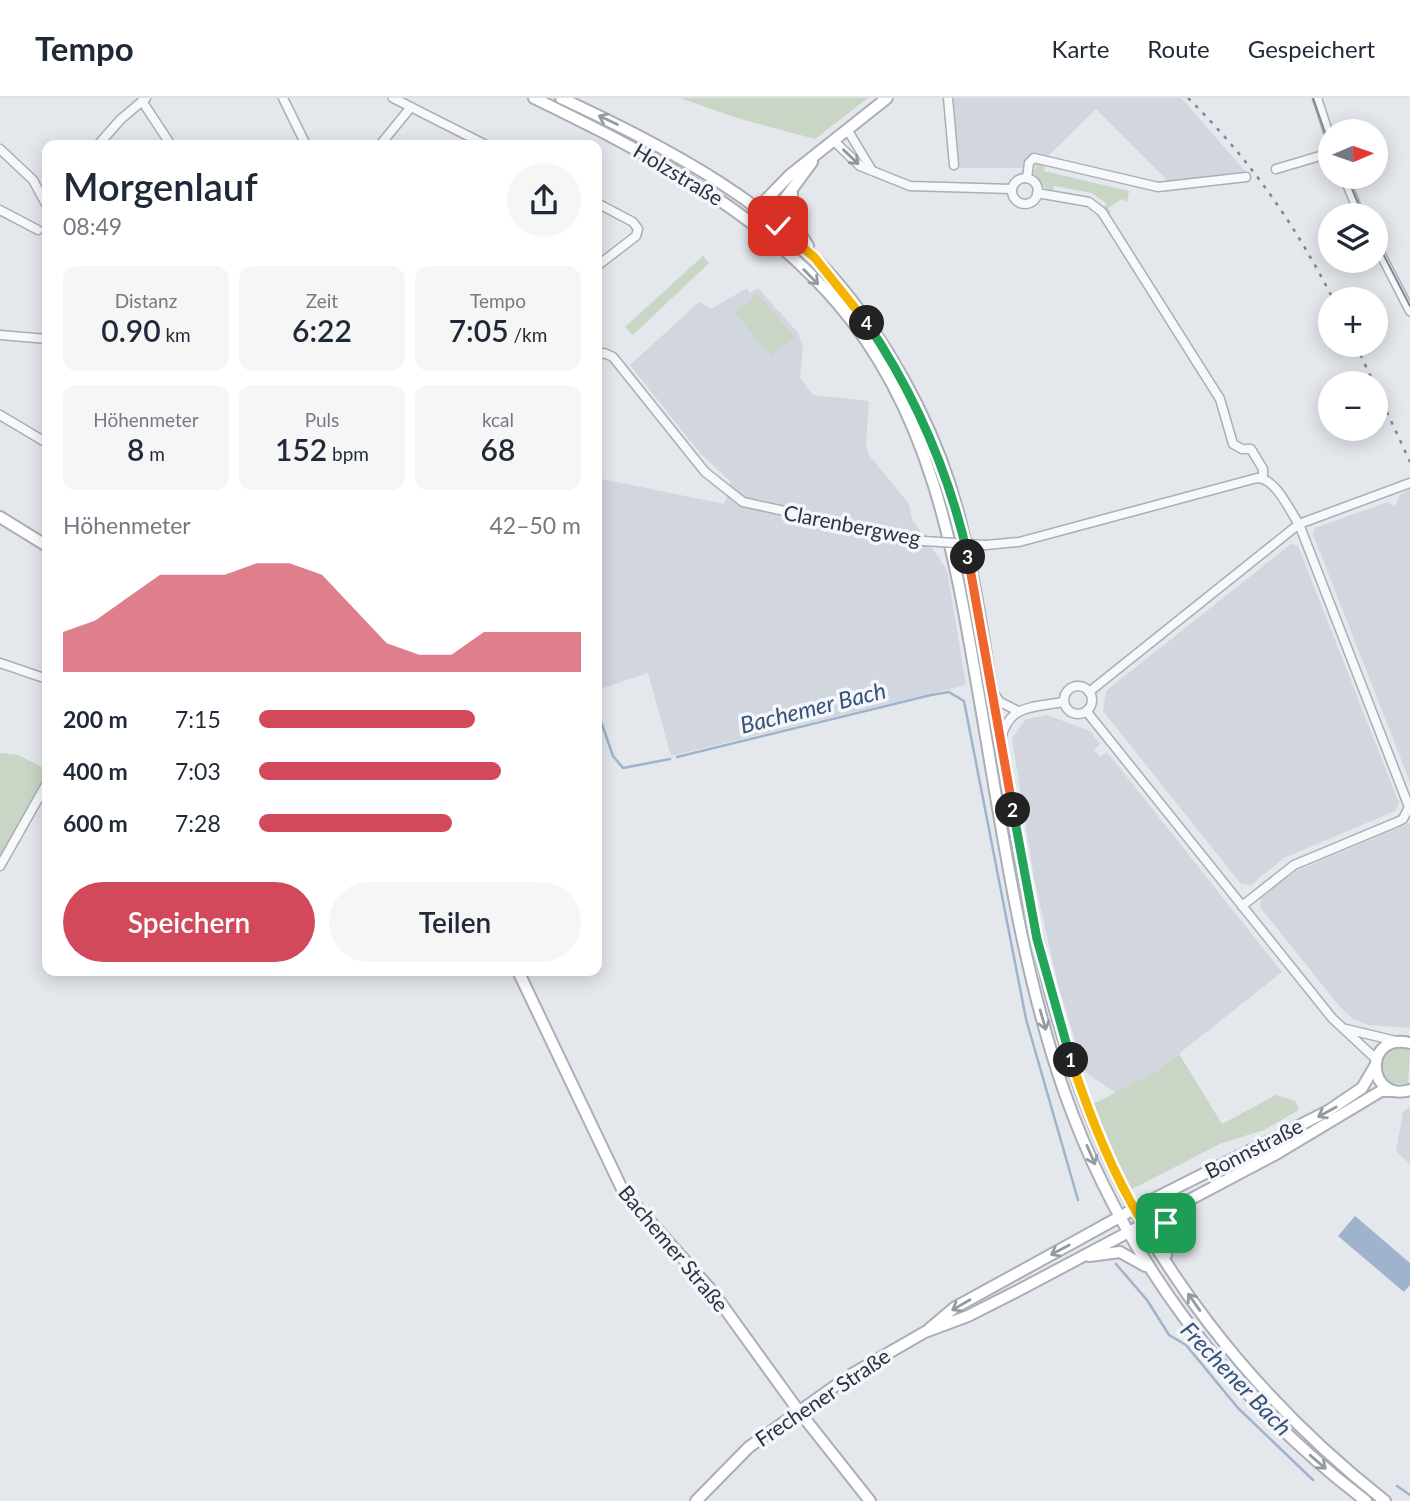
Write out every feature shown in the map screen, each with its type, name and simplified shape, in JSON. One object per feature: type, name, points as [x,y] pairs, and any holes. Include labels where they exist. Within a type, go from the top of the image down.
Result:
[{"type":"main road","name":"Holzstraße","points":[[534,98],[645,153],[688,178],[747,220],[840,306],[883,370],[914,426],[932,472],[961,591],[1006,849],[1035,990],[1065,1093],[1119,1217],[1148,1269],[1202,1343],[1270,1419],[1366,1501]]},
{"type":"main road","name":"Holzstraße","points":[[561,98],[696,166],[758,208],[815,258],[853,302],[894,363],[925,420],[958,513],[1024,876],[1049,990],[1085,1103],[1134,1209],[1222,1341],[1282,1411],[1329,1455],[1385,1501]]},
{"type":"main road","points":[[747,220],[790,175],[887,98]]},
{"type":"main road","points":[[761,231],[818,154]]},
{"type":"main road","name":"Holzstraße","points":[[793,190],[789,209],[791,219],[815,258]]},
{"type":"main road","points":[[0,517],[42,543]]},
{"type":"main road","name":"Bachemer Straße","points":[[520,976],[623,1191],[651,1227],[705,1282],[798,1410],[870,1501]]},
{"type":"main road","points":[[1396,1041],[1410,1042]]},
{"type":"main road","name":"Bonnstraße","points":[[1119,1217],[1328,1111],[1362,1087],[1383,1048],[1396,1041]]},
{"type":"main road","points":[[1376,1062],[1381,1082],[1392,1091]]},
{"type":"main road","name":"Bonnstraße","points":[[1128,1232],[1335,1121],[1371,1097],[1392,1091],[1410,1090]]},
{"type":"main road","points":[[1167,1262],[1163,1230],[1171,1216],[1186,1202]]},
{"type":"main road","name":"Frechener Straße","points":[[696,1501],[750,1447],[798,1410],[925,1332],[954,1308],[1119,1217]]},
{"type":"main road","name":"Frechener Straße","points":[[925,1332],[968,1316],[1128,1232]]},
{"type":"main road","points":[[1083,1257],[1120,1252],[1148,1269]]},
{"type":"street","points":[[283,98],[304,140]]},
{"type":"street","points":[[393,98],[476,140]]},
{"type":"street","points":[[948,98],[954,165]]},
{"type":"street","points":[[1317,98],[1324,119]]},
{"type":"street","points":[[102,140],[121,119],[144,100],[168,140]]},
{"type":"street","points":[[384,140],[411,107]]},
{"type":"street","points":[[847,129],[871,169]]},
{"type":"street","points":[[833,141],[860,166],[910,186],[1012,189]]},
{"type":"street","points":[[0,149],[33,180],[42,195]]},
{"type":"street","points":[[1276,169],[1318,157]]},
{"type":"street","points":[[1027,178],[1029,163],[1034,158],[1158,187],[1246,177]]},
{"type":"street","points":[[1027,178],[1036,185],[1037,193],[1032,201],[1023,204],[1016,200],[1012,189],[1019,179],[1027,178]]},
{"type":"street","points":[[1037,193],[1089,202],[1102,212],[1220,399],[1233,444],[1251,449],[1263,470],[1263,478],[1273,486],[1299,524],[1409,807],[1404,818],[1397,822],[1294,865],[1242,906]]},
{"type":"street","points":[[602,206],[633,222],[638,229],[636,236],[602,263]]},
{"type":"street","points":[[0,210],[38,230]]},
{"type":"street","points":[[18,218],[30,215]]},
{"type":"street","points":[[1388,268],[1410,311]]},
{"type":"street","points":[[0,335],[42,339]]},
{"type":"street","name":"Clarenbergweg","points":[[602,355],[613,357],[705,472],[743,502],[924,541],[986,545],[1019,542],[1263,478]]},
{"type":"street","points":[[0,415],[42,440]]},
{"type":"street","points":[[1089,692],[1299,524],[1406,484]]},
{"type":"street","points":[[0,663],[42,677]]},
{"type":"street","points":[[1081,686],[1089,692],[1092,700],[1087,712],[1073,714],[1063,702],[1064,695],[1071,688],[1081,686]]},
{"type":"street","points":[[991,690],[1000,702],[1018,711]]},
{"type":"street","points":[[1000,741],[1004,723],[1018,711],[1063,702]]},
{"type":"street","points":[[1087,712],[1242,906],[1343,1028],[1376,1062]]},
{"type":"street","points":[[0,866],[42,792]]},
{"type":"street","points":[[1343,1028],[1396,1041]]},
{"type":"shaded area","points":[[953,98],[1181,98],[1246,172],[1169,182],[1096,109],[1049,155],[1024,168],[960,168]]},
{"type":"shaded area","points":[[747,288],[750,293],[758,288],[798,333],[803,348],[800,378],[813,395],[869,401],[866,445],[869,455],[909,504],[912,519],[947,570],[966,685],[671,756],[648,673],[602,688],[602,479],[724,504],[731,482],[700,453],[630,365],[699,302],[711,309]]},
{"type":"shaded area","points":[[1410,489],[1410,782],[1313,534],[1315,528],[1388,502],[1395,506],[1400,495]]},
{"type":"shaded area","points":[[1291,544],[1298,546],[1399,803],[1395,811],[1284,858],[1251,885],[1241,884],[1103,711],[1106,691]]},
{"type":"shaded area","points":[[1047,715],[1090,731],[1100,744],[1094,750],[1100,757],[1107,752],[1282,972],[1156,1072],[1116,1093],[1085,1072],[1058,985],[1034,878],[1012,738],[1026,719]]},
{"type":"shaded area","points":[[1410,823],[1410,1028],[1369,1025],[1353,1019],[1340,1007],[1260,907],[1261,898],[1296,871]]},
{"type":"shaded area","points":[[1410,1107],[1410,1164],[1396,1151],[1403,1112]]},
{"type":"green space","points":[[680,98],[868,98],[815,139],[737,118]]},
{"type":"green space","points":[[1036,164],[1045,164],[1044,171],[1129,191],[1127,202],[1122,199],[1108,208],[1111,212],[1109,214],[1104,207],[1107,204],[1092,193],[1054,186],[1053,191],[1045,188],[1034,173]]},
{"type":"green space","points":[[703,256],[709,263],[633,335],[625,327]]},
{"type":"green space","points":[[758,294],[794,337],[771,356],[735,313]]},
{"type":"green space","points":[[0,753],[18,755],[42,767],[42,784],[0,856]]},
{"type":"green space","points":[[1395,1046],[1410,1049],[1408,1084],[1389,1083],[1381,1072],[1384,1053]]},
{"type":"green space","points":[[1179,1054],[1222,1124],[1276,1095],[1295,1101],[1299,1110],[1264,1130],[1222,1143],[1130,1190],[1093,1104],[1156,1072]]},
{"type":"water","points":[[1355,1216],[1410,1263],[1410,1285],[1404,1292],[1338,1236]]},
{"type":"waterway","name":"Frechener Bach","points":[[677,757],[931,695],[949,692],[964,701],[1026,1019],[1078,1200]]},
{"type":"waterway","name":"Bachemer Bach","points":[[602,724],[613,756],[623,768],[670,759]]},
{"type":"waterway","name":"Frechener Bach","points":[[1116,1264],[1147,1300],[1169,1335],[1186,1345],[1238,1408],[1313,1480]]},
{"type":"waterway","name":"Frechener Bach","points":[[1397,1486],[1410,1495]]},
{"type":"tram line","points":[[1313,98],[1320,119]]},
{"type":"tram line","points":[[1352,189],[1358,203]]},
{"type":"tram line","points":[[1388,263],[1410,306]]},
{"type":"railway","points":[[1188,98],[1231,144],[1269,192],[1303,244],[1327,287]]},
{"type":"railway","points":[[1362,357],[1410,462]]},
{"type":"route","points":[[778,226],[815,258],[853,302],[894,363],[925,420],[958,513],[1022,863],[1049,990],[1085,1103],[1115,1172],[1143,1223],[1186,1202],[1166,1223]]}]
